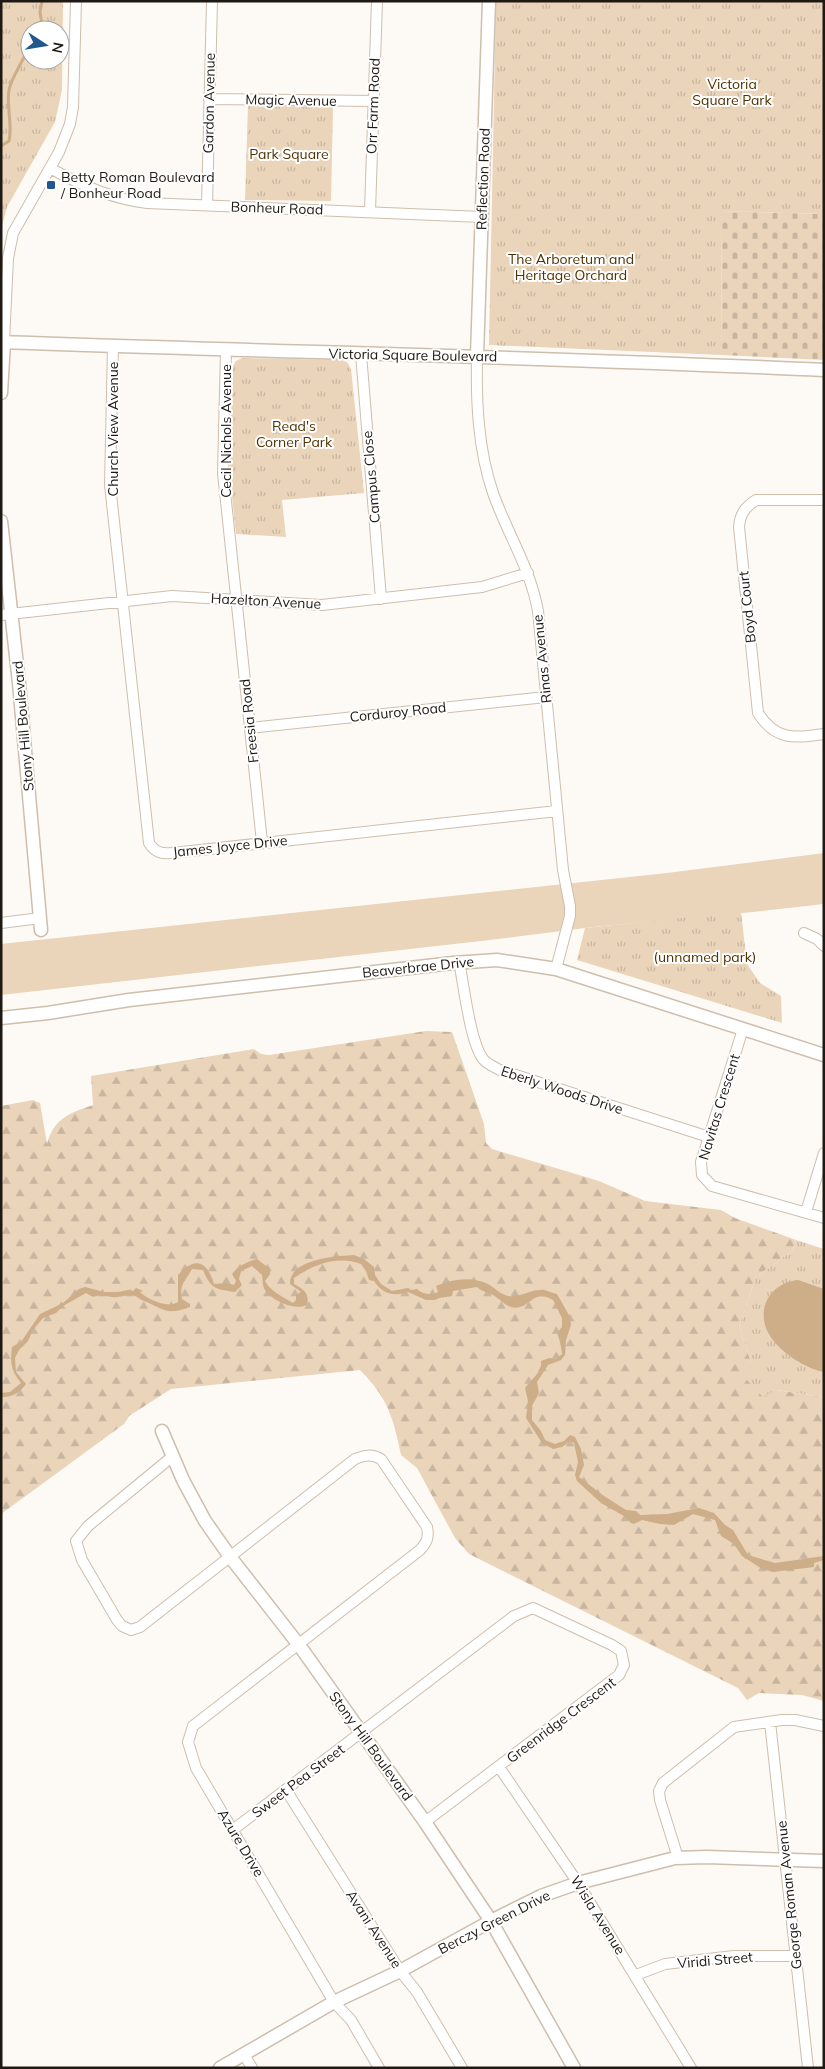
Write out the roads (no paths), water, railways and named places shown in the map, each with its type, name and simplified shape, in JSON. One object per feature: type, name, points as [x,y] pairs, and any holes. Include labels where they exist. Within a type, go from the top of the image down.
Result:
[{"type":"street","points":[[1,393],[2,342],[10,246],[20,219],[64,140],[73,107],[76,1]]},
{"type":"street","name":"Gardon Avenue","points":[[207,205],[212,1]]},
{"type":"street","name":"Orr Farm Road","points":[[370,211],[376,1]]},
{"type":"street","name":"Reflection Road","points":[[477,356],[489,1]]},
{"type":"street","name":"Magic Avenue","points":[[210,99],[373,101]]},
{"type":"street","name":"Bonheur Road","points":[[50,168],[109,196],[147,203],[482,217]]},
{"type":"street","name":"Victoria Square Boulevard","points":[[2,342],[477,356],[824,370]]},
{"type":"street","name":"Church View Avenue","points":[[113,346],[110,485],[123,601]]},
{"type":"street","name":"Cecil Nichols Avenue","points":[[226,350],[223,473],[235,600]]},
{"type":"street","name":"Campus Close","points":[[361,354],[381,599]]},
{"type":"street","name":"Rinas Avenue","points":[[477,356],[479,424],[487,472],[494,495],[528,573],[538,611],[557,811],[570,906],[568,926],[556,969]]},
{"type":"street","name":"Boyd Court","points":[[824,500],[756,500],[749,505],[740,517],[739,527],[758,713],[765,724],[782,736],[824,734]]},
{"type":"street","name":"Stony Hill Boulevard","points":[[1,521],[7,615],[40,924]]},
{"type":"street","name":"Hazelton Avenue","points":[[7,615],[172,596],[316,605],[482,587],[528,573]]},
{"type":"street","name":"Freesia Road","points":[[235,600],[262,842]]},
{"type":"street","name":"James Joyce Drive","points":[[123,601],[149,843],[154,851],[161,853],[182,852],[557,811]]},
{"type":"street","name":"Corduroy Road","points":[[250,728],[546,697]]},
{"type":"street","points":[[1,923],[40,924]]},
{"type":"street","points":[[804,933],[818,939],[824,946]]},
{"type":"street","name":"Beaverbrae Drive","points":[[1,1018],[48,1013],[129,1000],[460,962],[497,960],[556,969],[824,1055]]},
{"type":"street","name":"Eberly Woods Drive","points":[[460,962],[477,1044],[483,1059],[491,1065],[500,1070],[709,1137]]},
{"type":"street","name":"Navitas Crescent","points":[[743,1029],[700,1169],[706,1181],[712,1186],[824,1218]]},
{"type":"street","points":[[806,1212],[824,1153]]},
{"type":"street","name":"Stony Hill Boulevard","points":[[162,1431],[183,1480],[205,1521],[231,1558],[299,1645],[426,1822],[491,1921],[574,2068]]},
{"type":"street","name":"Azure Drive","points":[[231,1558],[356,1459],[363,1456],[375,1455],[381,1460],[427,1527],[429,1535],[427,1543],[193,1726],[190,1730],[188,1748],[196,1768],[234,1829],[334,2002],[351,2020],[379,2068]]},
{"type":"street","points":[[172,1456],[80,1534],[76,1541],[76,1546],[82,1560],[116,1620],[122,1626],[131,1630],[140,1627],[231,1558]]},
{"type":"street","name":"Greenridge Crescent","points":[[362,1733],[514,1616],[534,1608],[621,1651],[624,1665],[619,1676],[426,1822]]},
{"type":"street","points":[[678,1858],[660,1800],[659,1792],[663,1783],[734,1727],[795,1720],[824,1726]]},
{"type":"street","name":"George Roman Avenue","points":[[770,1722],[808,2068]]},
{"type":"street","name":"Sweet Pea Street","points":[[234,1829],[362,1733]]},
{"type":"street","name":"Wisla Avenue","points":[[499,1767],[578,1883],[691,2068]]},
{"type":"street","name":"Avani Avenue","points":[[286,1790],[400,1971],[417,1992],[462,2068]]},
{"type":"street","name":"Berczy Green Drive","points":[[220,2068],[334,2002],[400,1971],[541,1896],[578,1883],[678,1858],[707,1857],[824,1861]]},
{"type":"street","name":"Viridi Street","points":[[636,1976],[665,1964],[734,1956],[796,1956]]},
{"type":"street","points":[[244,2054],[252,2068]]},
{"type":"waterway","points":[[41,20],[40,12],[42,1]]},
{"type":"waterway","points":[[1,146],[9,141],[9,90],[20,65]]},
{"type":"place","name":"Betty Roman Boulevard / Bonheur Road","points":[[51,185]]},
{"type":"park label","name":"Victoria Square Park","points":[[732,92]]},
{"type":"park label","name":"Park Square","points":[[289,154]]},
{"type":"park label","name":"The Arboretum and Heritage Orchard","points":[[571,268]]},
{"type":"park label","name":"Read's Corner Park","points":[[294,434]]},
{"type":"park label","name":"(unnamed park)","points":[[705,957]]}]
